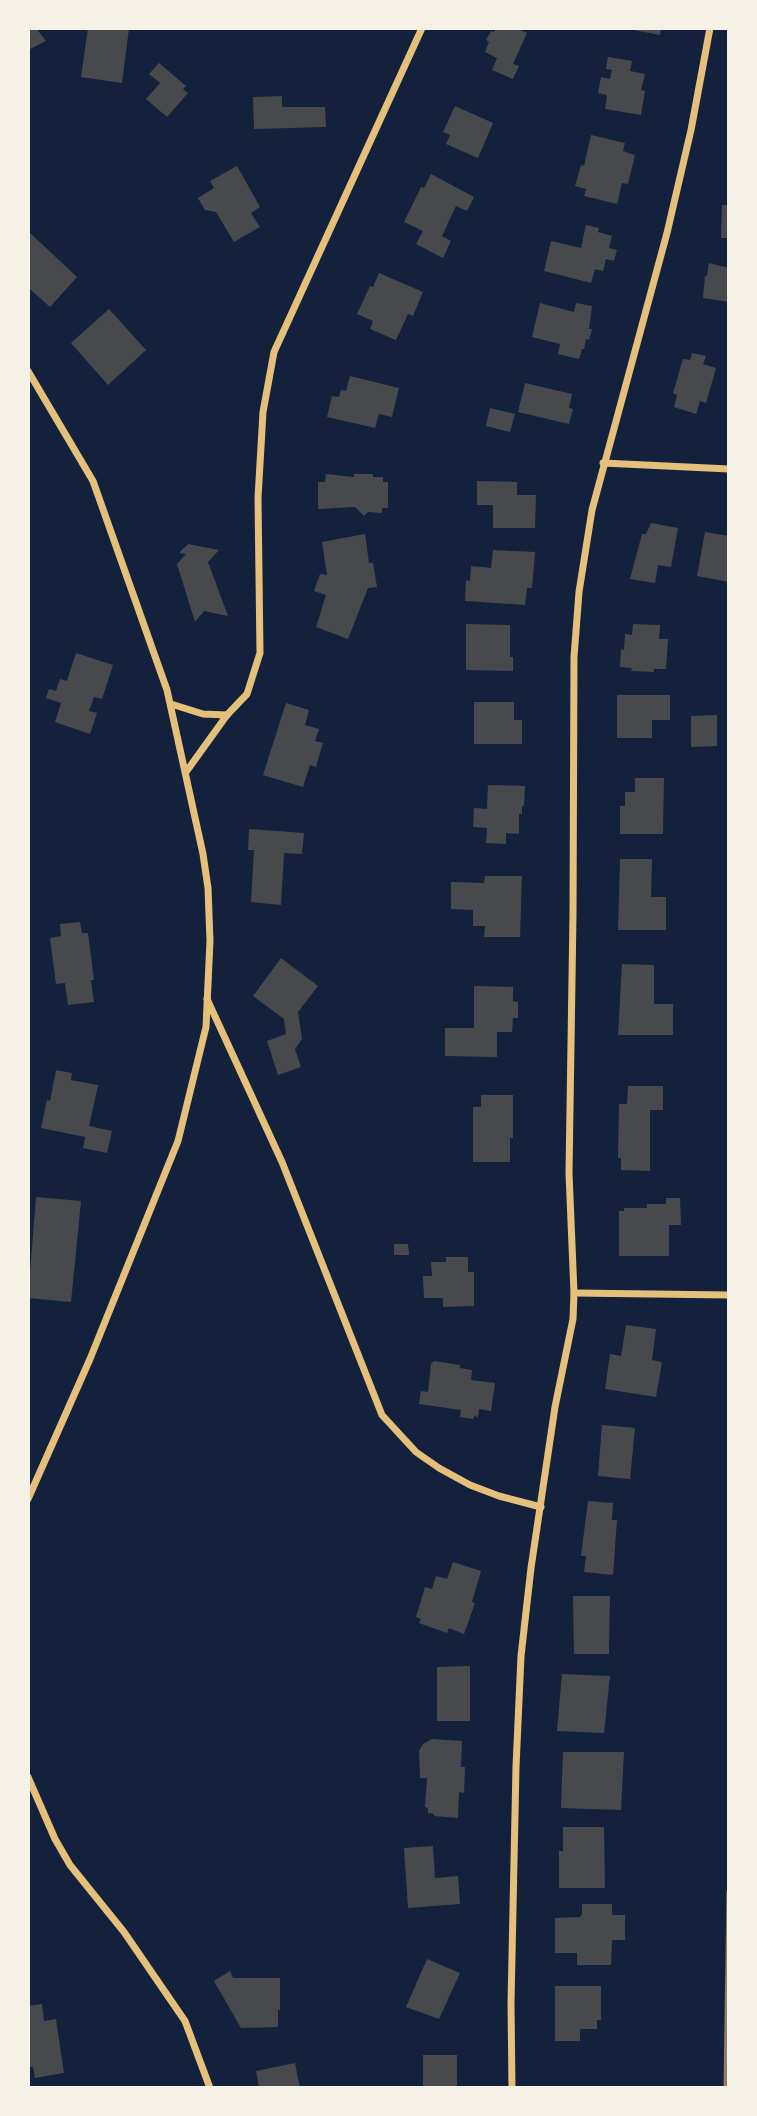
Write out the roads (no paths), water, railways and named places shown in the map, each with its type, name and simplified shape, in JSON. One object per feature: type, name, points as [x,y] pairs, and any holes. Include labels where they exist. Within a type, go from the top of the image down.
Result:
[{"type":"street","points":[[186,772],[227,715],[247,694],[260,653],[258,498],[263,412],[274,352],[422,28]]},
{"type":"street","points":[[512,2088],[512,1947],[520,1684],[530,1581],[555,1407],[573,1319],[569,1173],[574,657],[579,592],[592,510],[667,233],[691,130],[710,28]]},
{"type":"street","points":[[28,371],[93,481],[171,704],[199,832],[208,888],[210,941],[205,1031],[178,1141],[90,1359],[28,1499]]},
{"type":"street","points":[[603,463],[729,469]]},
{"type":"street","points":[[171,704],[203,714],[227,715]]},
{"type":"street","points":[[207,999],[282,1162],[382,1415],[416,1451],[439,1468],[470,1485],[541,1507]]},
{"type":"street","points":[[574,1293],[729,1295]]},
{"type":"street","points":[[28,1777],[55,1839],[70,1865],[124,1932],[185,2021],[210,2088]]},
{"type":"railway","points":[[726,2088],[729,1892]]}]
